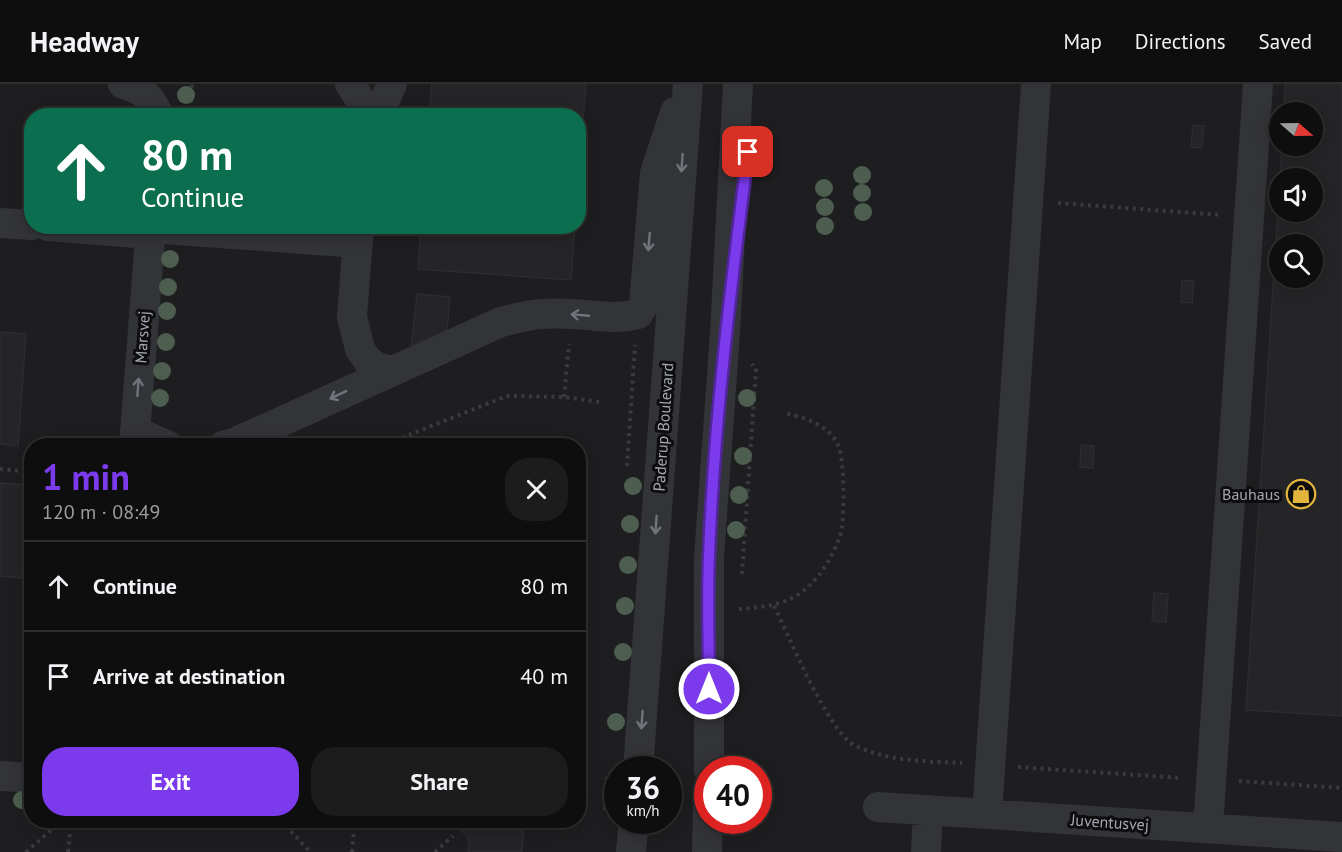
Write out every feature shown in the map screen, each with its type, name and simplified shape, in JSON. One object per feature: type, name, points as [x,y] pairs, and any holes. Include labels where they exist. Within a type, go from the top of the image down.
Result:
[{"type":"street","points":[[123,84],[139,88],[152,100],[156,108]]},
{"type":"street","points":[[350,84],[371,107],[392,84]]},
{"type":"street","points":[[245,438],[501,322],[535,313],[621,318],[638,314],[644,304],[655,173],[687,84]]},
{"type":"street","name":"Paderup Boulevard","points":[[639,756],[687,84]]},
{"type":"street","points":[[709,756],[709,557],[726,333],[738,84]]},
{"type":"street","points":[[726,333],[757,84]]},
{"type":"street","points":[[987,814],[1036,84]]},
{"type":"street","points":[[1208,828],[1258,84]]},
{"type":"street","points":[[0,223],[24,224]]},
{"type":"street","name":"Marsvej","points":[[134,438],[150,234]]},
{"type":"street","points":[[323,234],[358,235],[352,317],[360,349],[368,361],[377,367],[391,371]]},
{"type":"street","points":[[0,776],[24,778]]},
{"type":"street","name":"Juventusvej","points":[[878,807],[1342,837]]},
{"type":"street","points":[[926,852],[928,810]]},
{"type":"street","points":[[631,852],[633,834]]},
{"type":"street","points":[[706,852],[707,834]]},
{"type":"path","points":[[190,108],[192,84]]},
{"type":"path","points":[[1028,200],[1250,217]]},
{"type":"path","points":[[726,333],[756,369],[741,575]]},
{"type":"path","points":[[564,397],[569,340]]},
{"type":"path","points":[[401,438],[507,396],[564,397],[600,402]]},
{"type":"path","points":[[740,598],[739,609],[774,606],[807,588],[828,561],[842,529],[843,474],[838,443],[821,425],[803,417],[784,413]]},
{"type":"path","points":[[0,469],[24,471]]},
{"type":"path","points":[[774,606],[828,718],[852,744],[896,759],[1342,788]]},
{"type":"path","points":[[26,852],[54,828]]},
{"type":"path","points":[[68,852],[70,828]]},
{"type":"path","points":[[288,828],[310,852]]},
{"type":"path","points":[[352,852],[354,828]]},
{"type":"path","points":[[435,852],[453,836]]},
{"type":"shaded area","points":[[0,84],[1342,84],[1342,852],[0,852]]},
{"type":"building","points":[[432,84],[586,84],[584,108],[430,108]]},
{"type":"building","name":"Bauhaus","points":[[1285,84],[1342,84],[1342,716],[1246,710],[1273,288],[1323,288],[1323,234],[1276,234],[1277,222],[1323,222],[1323,168],[1281,168],[1281,156],[1323,156],[1323,102],[1284,102]]},
{"type":"building","points":[[1193,125],[1204,126],[1202,148],[1191,147]]},
{"type":"building","points":[[420,234],[574,234],[571,280],[418,269]]},
{"type":"building","points":[[1182,280],[1194,281],[1192,303],[1181,302]]},
{"type":"building","points":[[417,294],[450,297],[447,331],[411,347]]},
{"type":"building","points":[[0,332],[26,334],[18,446],[0,444]]},
{"type":"building","points":[[1081,445],[1094,446],[1093,468],[1080,467]]},
{"type":"building","points":[[0,483],[24,485],[22,578],[0,576]]},
{"type":"building","points":[[1154,593],[1168,594],[1166,622],[1152,621]]},
{"type":"building","points":[[460,828],[524,828],[522,852],[468,852],[469,839]]},
{"type":"place","name":"Bauhaus","points":[[1301,494]]},
{"type":"route","points":[[709,689],[709,557],[715,473],[726,333],[748,152]]}]
